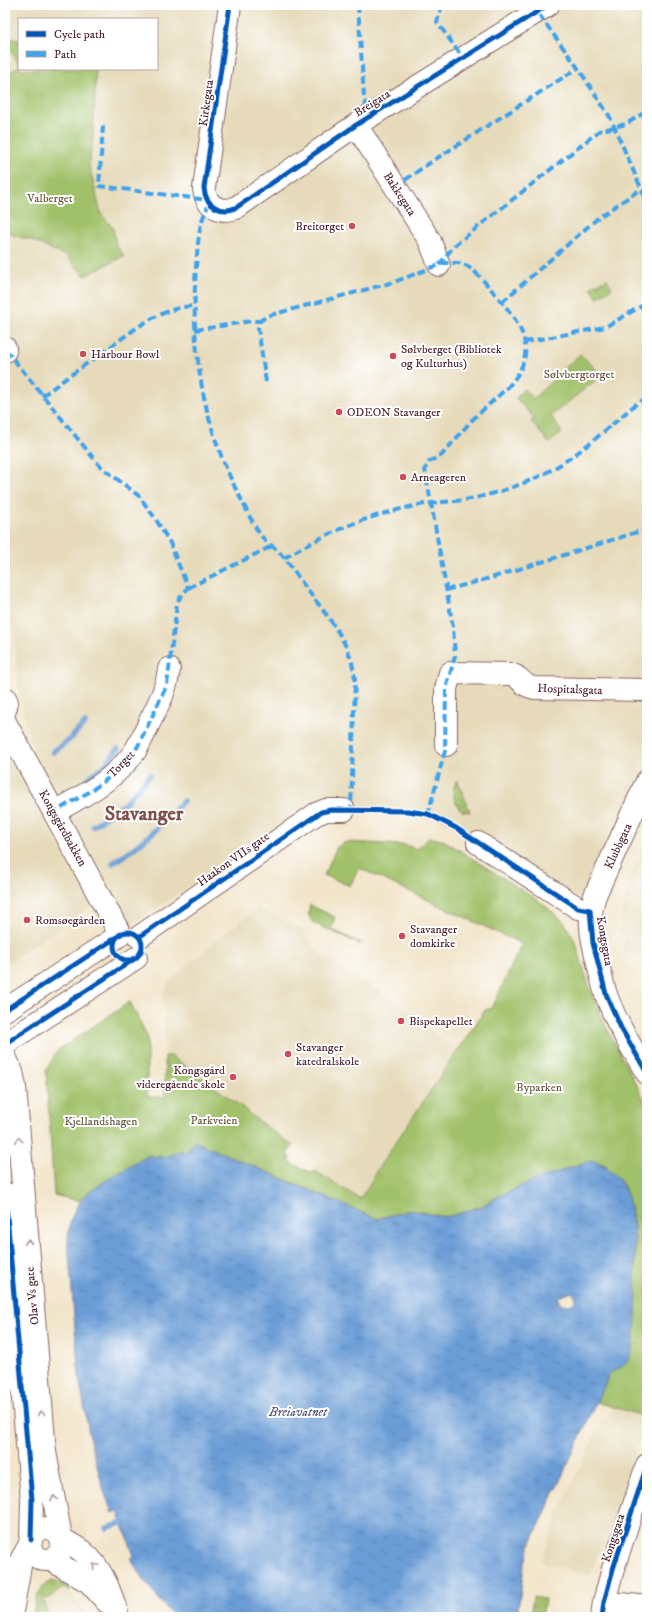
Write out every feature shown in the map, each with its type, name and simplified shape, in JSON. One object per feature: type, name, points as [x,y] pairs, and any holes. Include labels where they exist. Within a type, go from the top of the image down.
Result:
[{"type":"street","name":"Kirkegata","points":[[210,203],[205,194],[205,185],[230,5]]},
{"type":"street","name":"Breigata","points":[[210,203],[213,207],[220,210],[229,210],[237,207],[356,125],[548,5]]},
{"type":"street","name":"Bakkegata","points":[[356,125],[430,240],[439,265]]},
{"type":"street","name":"Torget","points":[[54,812],[104,782],[127,762],[138,746],[164,693],[167,685],[169,669]]},
{"type":"street","name":"Hospitalsgata","points":[[446,745],[446,689],[450,673],[510,674],[516,676],[524,685],[535,688],[647,690]]},
{"type":"street","points":[[5,698],[7,702],[5,710]]},
{"type":"street","name":"Kongsgårdbakken","points":[[5,722],[54,812],[128,941]]},
{"type":"street","name":"Klubbgata","points":[[590,910],[596,893],[647,781]]},
{"type":"street","name":"Haakon VIIs gate","points":[[5,1010],[128,941],[316,814],[326,810],[344,810]]},
{"type":"street","name":"Kongsgata","points":[[478,842],[578,908],[590,910],[593,943],[606,994],[621,1028],[647,1073]]},
{"type":"street","name":"Haakon VIIs gate","points":[[5,1045],[128,941]]},
{"type":"street","name":"Olav Vs gate","points":[[5,1057],[12,1072],[15,1087],[45,1452],[61,1538]]},
{"type":"street","name":"Olav Vs gate","points":[[5,1193],[32,1500],[31,1541],[21,1560],[11,1617]]},
{"type":"street","name":"Kongsgata","points":[[603,1610],[647,1465]]},
{"type":"street","points":[[45,1528],[51,1529],[61,1538],[82,1551],[98,1568],[106,1581],[118,1615],[90,1582],[49,1560],[37,1557],[31,1548],[31,1541],[34,1534],[45,1528]]},
{"type":"street","points":[[21,1617],[24,1594],[28,1583],[49,1560],[56,1557],[60,1552],[62,1546],[61,1538]]},
{"type":"street","points":[[603,1610],[647,1607]]},
{"type":"shaded area","points":[[5,5],[647,5],[647,781],[591,905],[478,843],[443,820],[428,814],[413,811],[351,810],[328,798],[131,924],[113,897],[38,759],[30,739],[18,690],[14,631],[5,612],[5,228],[12,235],[31,240],[66,256],[85,276],[124,257],[116,245],[113,228],[101,214],[89,165],[93,137],[96,70],[158,70],[158,18],[18,18],[18,40],[5,38]]},
{"type":"shaded area","points":[[5,43],[18,62],[18,67],[5,76]]},
{"type":"shaded area","points":[[5,751],[93,906],[5,964]]},
{"type":"shaded area","points":[[647,839],[647,956],[622,952],[625,935],[619,932],[629,877]]},
{"type":"shaded area","points":[[258,908],[299,927],[319,954],[389,997],[428,1025],[426,1028],[459,1051],[360,1199],[313,1169],[317,1163],[190,1069],[171,1056],[165,1056],[163,1000],[169,983],[180,971],[214,942]]},
{"type":"shaded area","points":[[616,1407],[647,1417],[627,1477],[615,1522],[594,1562],[591,1576],[542,1562],[558,1514],[602,1421]]},
{"type":"shaded area","points":[[63,1588],[68,1591],[83,1610],[84,1617],[47,1617],[42,1602],[44,1598],[47,1599]]},
{"type":"green space","points":[[5,38],[18,40],[18,62],[5,43]]},
{"type":"green space","name":"Valberget","points":[[18,67],[18,70],[96,70],[93,137],[89,165],[101,214],[113,228],[116,245],[124,256],[85,276],[66,256],[31,240],[12,235],[5,228],[5,76]]},
{"type":"green space","points":[[607,279],[612,288],[597,298],[591,287]]},
{"type":"green space","name":"Sølvbergtorget","points":[[580,354],[602,375],[551,416],[562,433],[549,443],[531,421],[535,419],[516,398],[524,389],[533,399]]},
{"type":"green space","points":[[456,781],[458,781],[470,812],[462,811],[455,801],[454,785]]},
{"type":"green space","name":"Byparken","points":[[429,837],[445,841],[542,903],[564,922],[576,943],[591,993],[605,1025],[647,1105],[647,1417],[596,1402],[610,1373],[622,1366],[631,1355],[635,1286],[634,1227],[630,1206],[624,1186],[606,1169],[607,1166],[592,1162],[582,1163],[576,1167],[531,1182],[493,1199],[482,1206],[455,1215],[444,1217],[411,1210],[377,1219],[194,1141],[191,1147],[184,1154],[181,1150],[168,1157],[155,1157],[85,1194],[79,1201],[54,1195],[46,1070],[58,1050],[130,1002],[147,1036],[147,1097],[165,1097],[165,1056],[171,1056],[249,1112],[248,1113],[293,1146],[287,1154],[290,1158],[290,1163],[313,1173],[315,1171],[360,1199],[374,1177],[373,1176],[485,1010],[492,1008],[522,944],[359,868],[350,886],[324,875],[337,847],[346,842],[405,845],[417,849]]},
{"type":"green space","points":[[310,905],[335,917],[331,929],[361,943],[360,944],[313,923],[308,914]]},
{"type":"green space","points":[[52,1581],[64,1583],[70,1589],[68,1591],[63,1588],[47,1599],[44,1598],[42,1602],[45,1603],[47,1613],[40,1617],[33,1617],[36,1601],[40,1591],[47,1583]]},
{"type":"green space","points":[[533,1597],[545,1599],[542,1617],[530,1617]]},
{"type":"water","name":"Breiavatnet","points":[[194,1141],[377,1219],[411,1210],[444,1217],[455,1215],[482,1206],[531,1182],[586,1162],[593,1161],[607,1166],[606,1169],[619,1179],[626,1191],[630,1203],[634,1232],[635,1286],[637,1287],[636,1326],[633,1347],[628,1361],[620,1368],[610,1373],[530,1545],[524,1566],[517,1617],[175,1617],[145,1581],[130,1558],[134,1556],[118,1511],[112,1513],[91,1445],[79,1378],[68,1242],[69,1230],[71,1219],[75,1211],[93,1189],[149,1155],[166,1157],[181,1150],[184,1154],[191,1147]],"holes":[[[572,1292],[576,1298],[575,1302],[570,1305],[560,1304],[558,1297]]]},
{"type":"waterway","points":[[53,752],[70,739],[85,723]]},
{"type":"waterway","points":[[80,785],[104,766],[118,749]]},
{"type":"waterway","points":[[93,826],[124,804],[150,775]]},
{"type":"waterway","points":[[113,863],[151,835],[183,801]]},
{"type":"waterway","points":[[107,1528],[122,1523]]},
{"type":"marked path","points":[[358,5],[364,97],[369,116]]},
{"type":"marked path","points":[[442,5],[437,22],[463,58]]},
{"type":"marked path","points":[[532,5],[578,68],[610,117],[647,202]]},
{"type":"marked path","points":[[395,187],[428,164],[578,68]]},
{"type":"marked path","points":[[439,265],[454,246],[599,131],[626,124],[647,111]]},
{"type":"marked path","points":[[103,126],[99,186],[207,200]]},
{"type":"marked path","points":[[502,302],[599,217],[641,189]]},
{"type":"marked path","points":[[210,203],[203,218],[199,234],[196,267],[195,328],[202,388],[218,446],[229,474],[254,525],[266,542],[279,552],[290,565],[330,620],[344,642],[349,654],[355,680],[351,810]]},
{"type":"marked path","points":[[266,382],[258,328],[260,321],[267,316],[394,282],[444,263],[459,263],[467,266],[475,272],[509,311],[516,321],[525,342],[523,364],[508,387],[471,421],[442,455],[429,462],[425,469],[453,627],[455,656],[446,689],[445,751],[428,814]]},
{"type":"marked path","points":[[525,342],[605,327],[647,303]]},
{"type":"marked path","points":[[42,396],[145,322],[181,307],[194,306]]},
{"type":"marked path","points":[[195,330],[260,321]]},
{"type":"marked path","points":[[6,350],[99,465],[139,496],[155,518],[170,543],[188,588],[177,604],[167,685],[138,746],[127,762],[111,776],[91,791],[54,812]]},
{"type":"marked path","points":[[284,558],[333,532],[365,519],[419,505],[478,497],[501,491],[531,480],[546,473],[573,456],[636,404],[647,398]]},
{"type":"marked path","points":[[446,590],[494,577],[647,529]]},
{"type":"marked path","points":[[188,588],[272,546]]},
{"type":"cycle path","points":[[230,5],[204,188],[207,200],[215,207],[226,210],[237,207],[356,125],[548,5]]},
{"type":"cycle path","points":[[139,937],[321,812],[331,810],[408,811],[428,814],[456,828],[578,908],[590,910],[593,943],[606,994],[621,1028],[647,1073]]},
{"type":"cycle path","points":[[128,932],[138,936],[142,946],[138,956],[128,960],[118,956],[114,946],[118,936],[128,932]]},
{"type":"cycle path","points":[[5,1010],[117,937]]},
{"type":"cycle path","points":[[5,1045],[136,958]]},
{"type":"cycle path","points":[[5,1193],[32,1500],[31,1540]]},
{"type":"cycle path","points":[[602,1617],[604,1602],[613,1569],[647,1465]]},
{"type":"place","name":"Breitorget","points":[[352,226]]},
{"type":"place","name":"Harbour Bowl","points":[[83,354]]},
{"type":"place","name":"Sølvberget (Bibliotek og Kulturhus)","points":[[393,356]]},
{"type":"place","name":"ODEON Stavanger","points":[[339,412]]},
{"type":"place","name":"Arneageren","points":[[403,477]]},
{"type":"place","name":"Romsøegården","points":[[27,920]]},
{"type":"place","name":"Stavanger domkirke","points":[[402,936]]},
{"type":"place","name":"Bispekapellet","points":[[401,1021]]},
{"type":"place","name":"Stavanger katedralskole","points":[[288,1054]]},
{"type":"place","name":"Kongsgård videregående skole","points":[[233,1077]]},
{"type":"district","name":"Stavanger","points":[[144,813]]},
{"type":"park label","name":"Parkveien","points":[[214,1120]]},
{"type":"park label","name":"Kjellandshagen","points":[[101,1121]]}]
